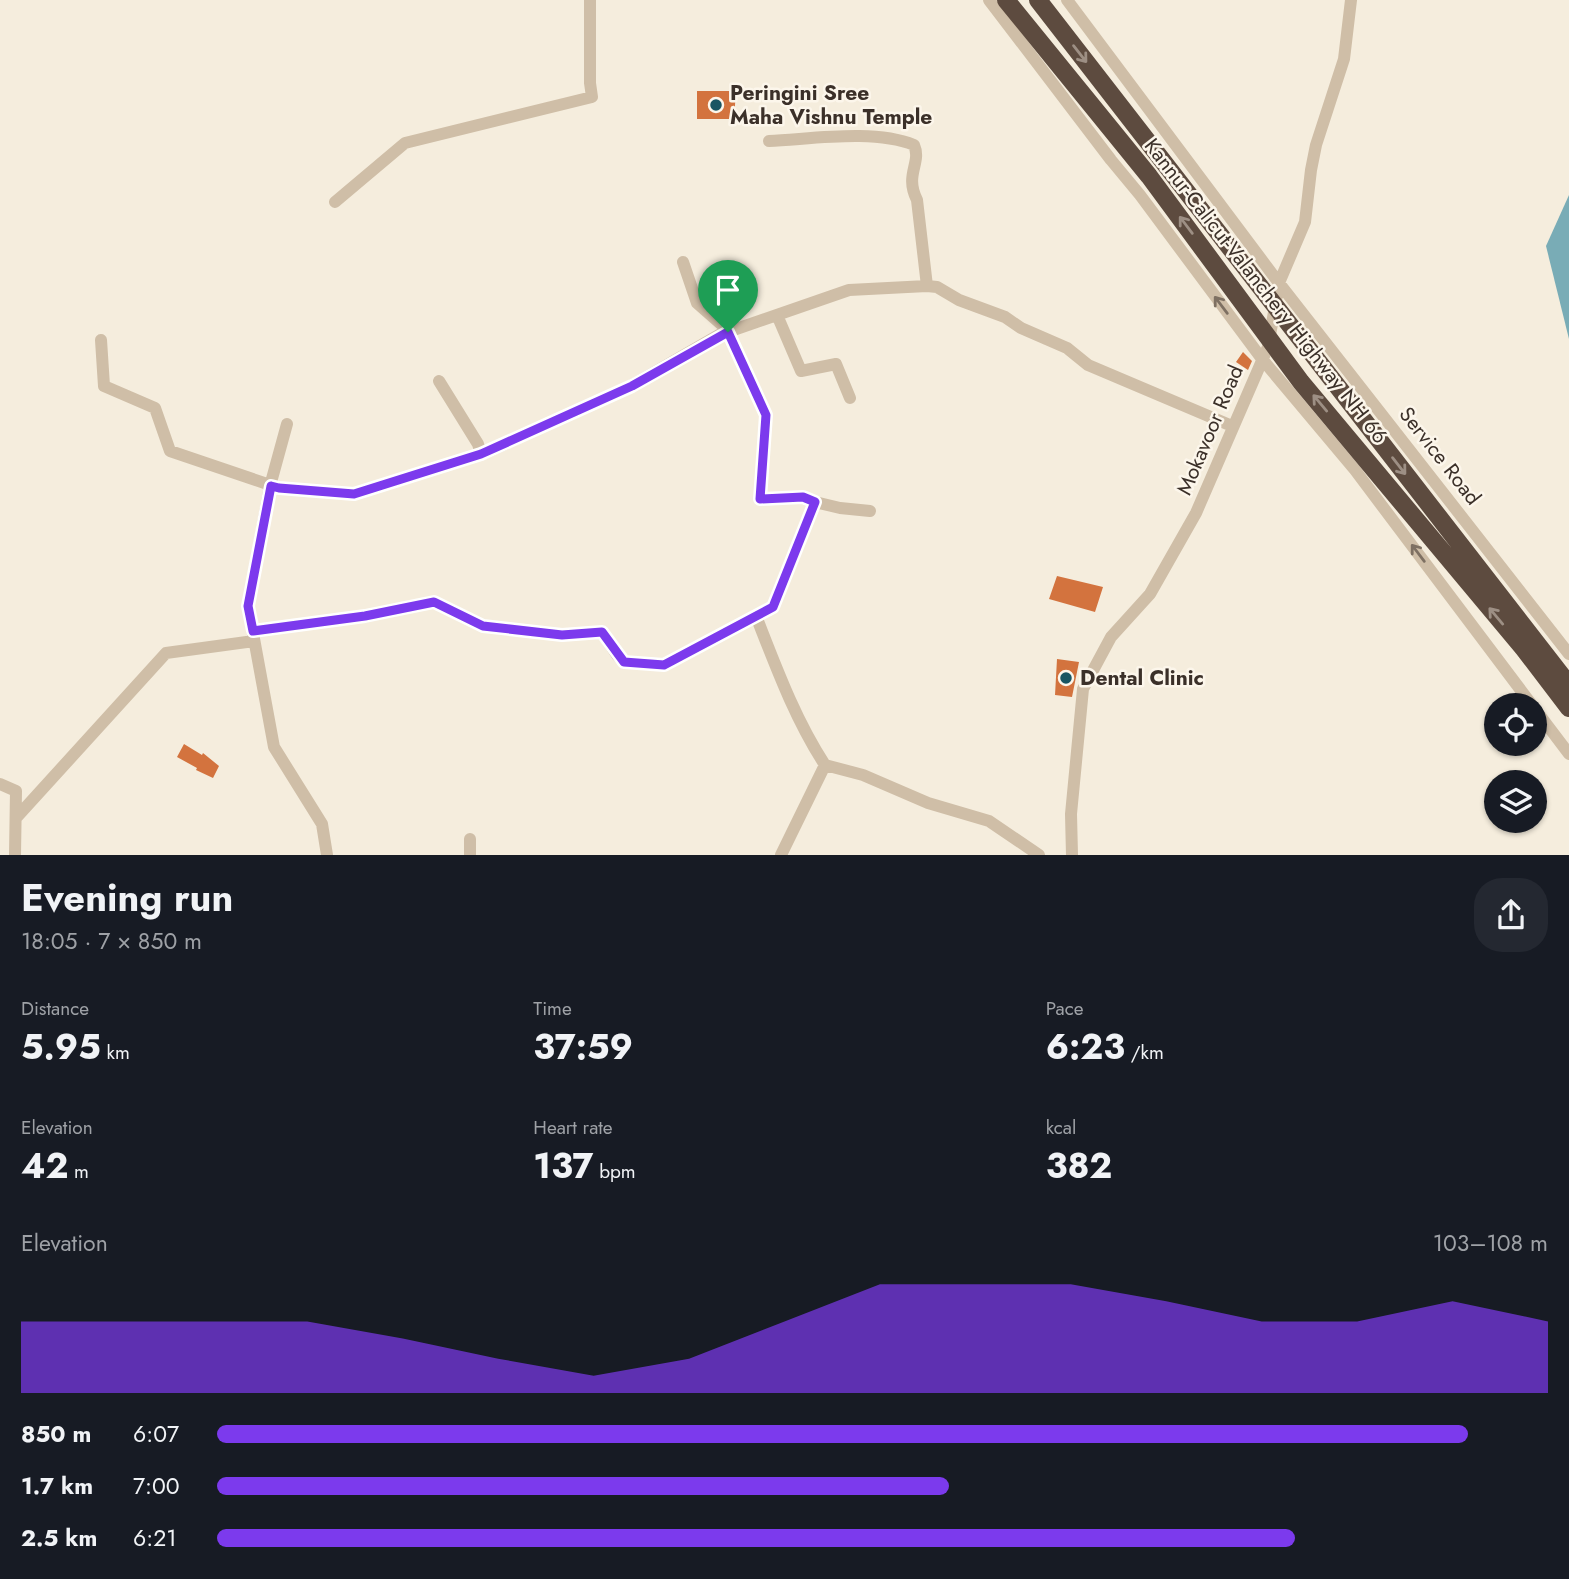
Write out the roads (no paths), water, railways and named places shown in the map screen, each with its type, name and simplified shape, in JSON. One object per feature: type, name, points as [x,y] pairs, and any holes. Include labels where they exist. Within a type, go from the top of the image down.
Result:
[{"type":"highway","name":"Kannur-Calicut-Valanchery Highway NH 66","points":[[1006,0],[1149,176],[1301,382],[1524,649],[1569,708]]},
{"type":"highway","points":[[1038,0],[1569,685]]},
{"type":"street","points":[[335,202],[405,143],[592,97],[590,0]]},
{"type":"street","points":[[989,0],[1140,195],[1262,359],[1355,470],[1522,693]]},
{"type":"street","name":"Service Road","points":[[1067,0],[1279,283],[1569,653]]},
{"type":"street","name":"Mokavoor Road","points":[[1072,855],[1071,814],[1083,689],[1111,637],[1150,594],[1196,513],[1270,339],[1279,283],[1305,222],[1316,145],[1344,59],[1351,0]]},
{"type":"street","points":[[769,141],[867,137],[914,145],[917,152],[911,188],[918,200],[927,286]]},
{"type":"street","points":[[683,261],[697,303],[729,332],[766,415],[760,499],[803,497],[840,508],[870,511]]},
{"type":"street","points":[[101,340],[104,386],[155,408],[170,451],[279,488],[354,494],[481,454],[632,386],[729,332],[849,290],[937,287],[959,300],[1005,317],[1021,328],[1067,348],[1088,365],[1232,426]]},
{"type":"street","points":[[777,315],[801,371],[836,364],[850,398]]},
{"type":"street","points":[[439,381],[478,444],[481,454]]},
{"type":"street","points":[[287,425],[271,486],[248,606],[274,747],[322,824],[327,855]]},
{"type":"street","points":[[16,818],[166,653],[434,602],[483,626],[562,635],[602,632],[624,662],[664,665],[773,607],[815,502]]},
{"type":"street","points":[[756,616],[779,674],[815,750],[825,765],[863,775],[928,803],[989,821],[1039,855]]},
{"type":"street","points":[[1547,725],[1569,754]]},
{"type":"street","points":[[780,855],[825,765]]},
{"type":"street","points":[[0,784],[16,791],[15,855]]},
{"type":"street","points":[[470,839],[470,855]]},
{"type":"water","points":[[1569,195],[1569,339],[1546,246]]},
{"type":"place","name":"Peringini Sree Maha Vishnu Temple","points":[[716,105]]},
{"type":"place","name":"Dental Clinic","points":[[1066,678]]}]
